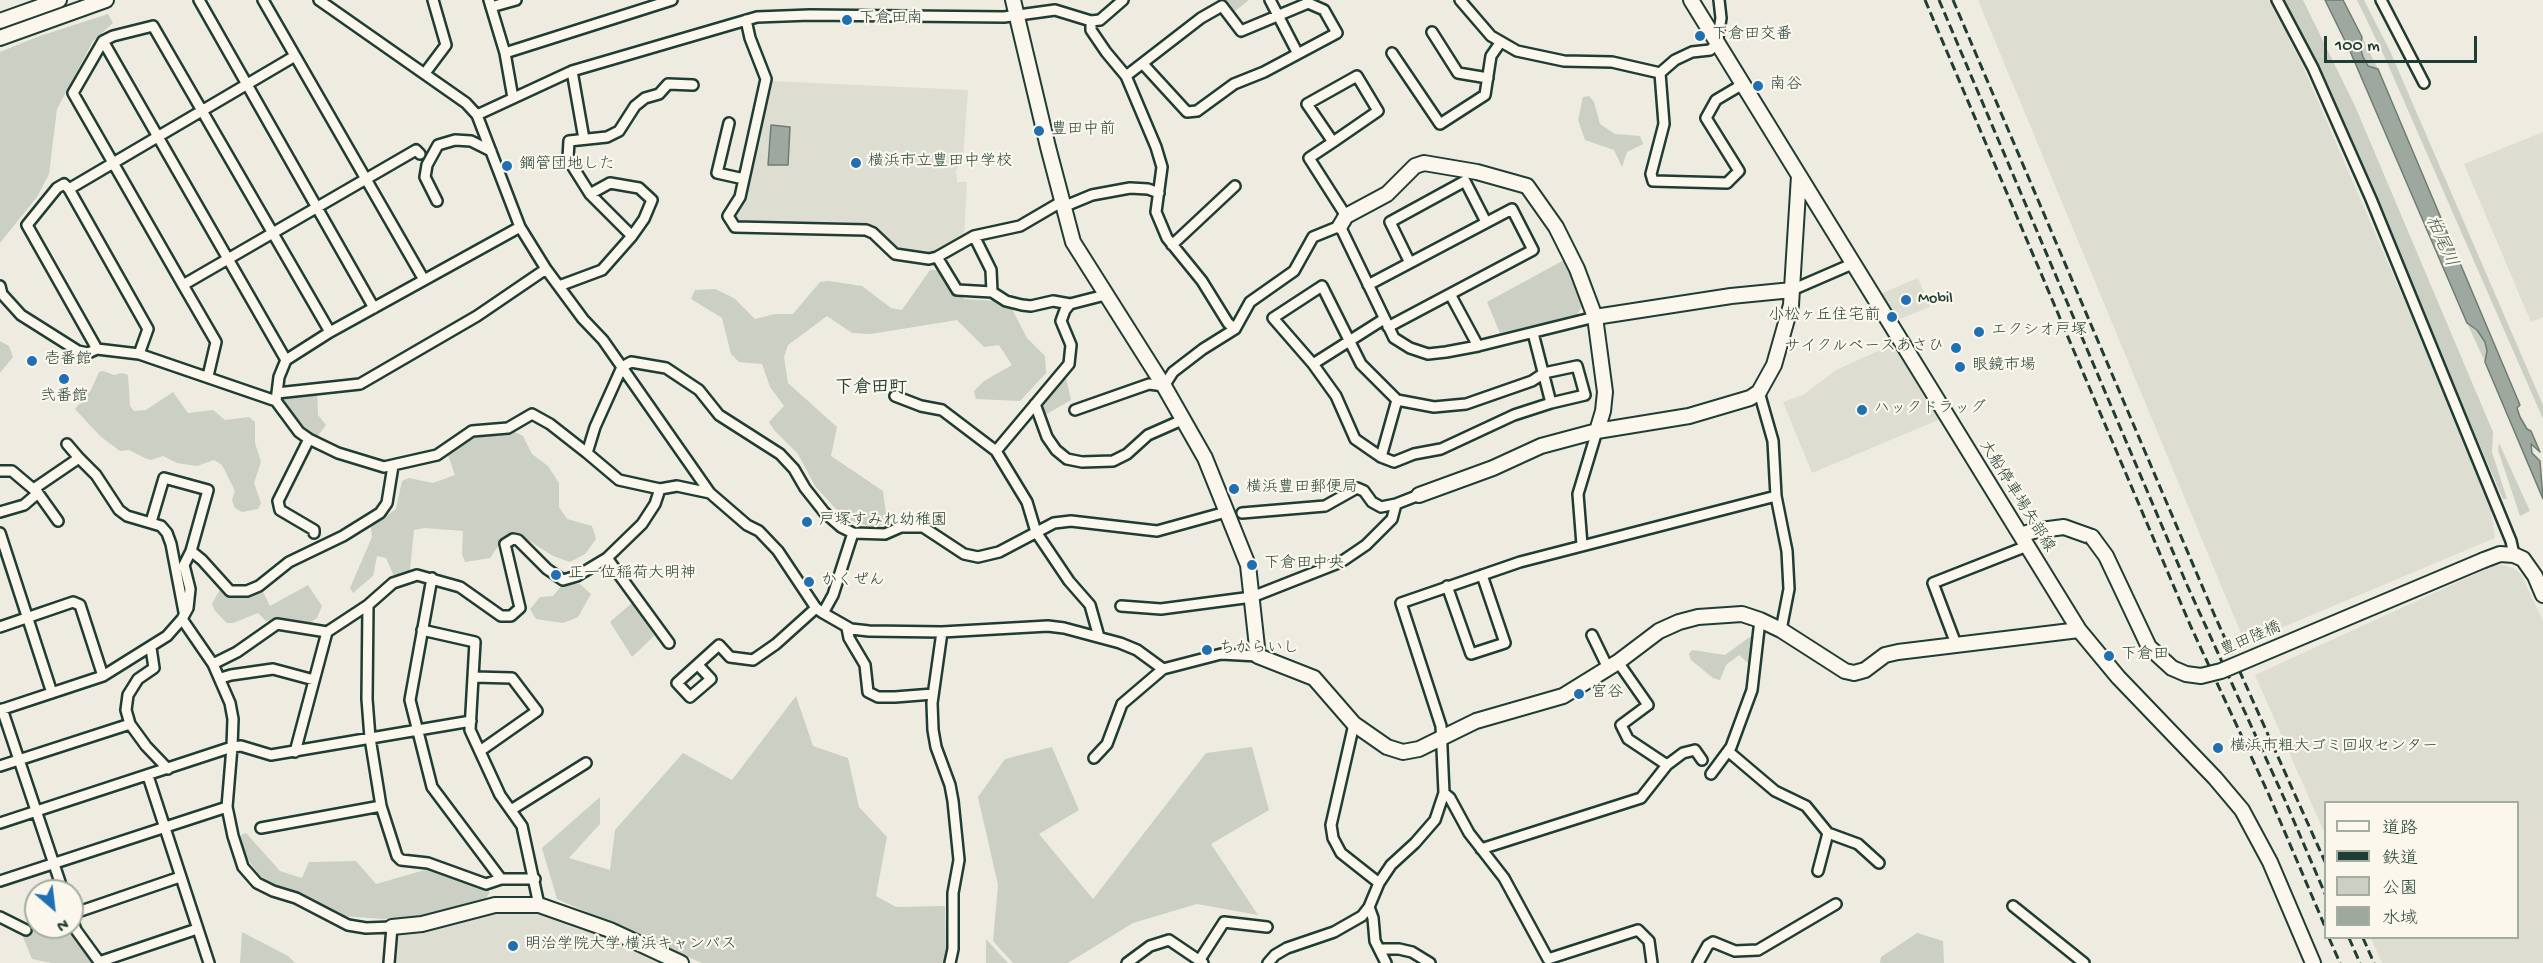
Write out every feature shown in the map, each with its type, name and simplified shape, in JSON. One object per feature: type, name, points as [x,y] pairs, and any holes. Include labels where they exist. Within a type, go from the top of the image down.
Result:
[{"type":"street","points":[[0,21],[59,0]]},
{"type":"street","points":[[1,34],[105,0]]},
{"type":"street","points":[[199,0],[374,308]]},
{"type":"street","points":[[263,0],[424,280]]},
{"type":"street","points":[[319,0],[425,73],[466,103],[477,115],[520,227],[546,269],[583,319],[603,340],[710,493],[747,525],[759,531],[778,551],[819,611],[847,628],[869,631],[942,632],[1048,626],[1099,637],[1137,650],[1163,669]]},
{"type":"street","points":[[425,73],[446,45],[433,0]]},
{"type":"street","points":[[513,98],[505,53],[490,4],[516,0]]},
{"type":"street","points":[[633,0],[637,11]]},
{"type":"street","points":[[505,53],[672,0]]},
{"type":"street","points":[[477,115],[572,71],[757,17],[810,15],[1004,17],[1015,7],[1055,10],[1091,21],[1100,20],[1123,0]]},
{"type":"street","points":[[1270,0],[1298,54]]},
{"type":"street","points":[[1460,0],[1491,36],[1500,43],[1543,58],[1612,62],[1660,73]]},
{"type":"street","points":[[1469,11],[1475,0]]},
{"type":"street","name":"大船停車場矢部線","points":[[1691,0],[2079,630],[2118,677],[2215,778],[2242,810],[2270,862],[2313,963]]},
{"type":"street","points":[[1660,73],[1675,60],[1692,52],[1710,50],[1717,44],[1721,18],[1719,0]]},
{"type":"street","points":[[2277,0],[2313,68],[2371,199],[2511,541],[2514,555],[2523,559],[2529,566],[2543,595]]},
{"type":"street","points":[[2381,0],[2424,83]]},
{"type":"street","points":[[1126,76],[1201,18],[1222,6],[1241,31],[1308,3],[1324,10],[1337,33],[1264,72],[1234,84],[1197,111],[1187,112],[1143,64]]},
{"type":"street","points":[[1015,7],[1073,242],[1164,386],[1205,458],[1248,565],[1258,656]]},
{"type":"street","points":[[746,20],[750,38],[766,79],[740,197],[728,216],[735,227],[866,230],[873,233],[895,254],[929,259],[937,257],[974,236],[1020,225],[1062,204],[1092,195],[1130,188],[1148,189],[1160,193]]},
{"type":"street","points":[[1091,21],[1091,30],[1096,38],[1126,76],[1156,147],[1162,167],[1156,212],[1167,238],[1202,280],[1228,323],[1235,329]]},
{"type":"street","points":[[208,376],[216,342],[73,93],[103,41],[112,36],[153,26],[330,332]]},
{"type":"street","points":[[1432,32],[1458,73],[1488,78]]},
{"type":"street","points":[[103,41],[286,360]]},
{"type":"street","points":[[1392,53],[1440,124],[1485,95],[1491,56],[1500,43]]},
{"type":"street","points":[[69,189],[295,56]]},
{"type":"street","points":[[572,71],[584,139]]},
{"type":"street","points":[[1660,73],[1664,124],[1651,174],[1653,181],[1727,183],[1739,171],[1706,118],[1716,100],[1743,84]]},
{"type":"street","points":[[1333,142],[1307,104],[1357,76],[1378,111],[1333,142],[1309,158],[1343,221],[1368,285],[1394,338],[1410,348],[1428,354],[1478,346],[1595,316],[1731,296],[1792,290],[1852,264]]},
{"type":"street","points":[[632,236],[590,194],[568,159],[569,141],[608,137],[619,131],[635,106],[645,98],[659,94],[668,84],[693,85]]},
{"type":"street","points":[[729,123],[717,173],[744,179]]},
{"type":"street","points":[[436,201],[425,177],[427,165],[438,145],[455,140],[471,141],[491,151]]},
{"type":"street","points":[[183,285],[318,209],[416,150],[420,154]]},
{"type":"street","points":[[1164,386],[1173,372],[1203,349],[1235,329],[1250,302],[1294,271],[1303,258],[1304,250],[1312,237],[1387,194],[1415,166],[1424,163],[1477,172],[1527,186],[1556,227],[1577,268],[1595,316],[1605,392],[1603,411],[1578,494],[1582,545]]},
{"type":"street","points":[[1242,513],[1325,506],[1357,488],[1364,491],[1372,502],[1381,507],[1396,504],[1443,488],[1541,446],[1597,431],[1689,416],[1750,398],[1759,392],[1774,365],[1791,305],[1799,176]]},
{"type":"street","points":[[1410,263],[1390,222],[1465,181],[1486,222]]},
{"type":"street","points":[[559,286],[602,270],[632,236],[644,219],[652,200],[639,188],[610,183],[590,194]]},
{"type":"street","points":[[97,349],[27,225],[57,188],[64,184],[69,189],[148,329],[140,354]]},
{"type":"street","points":[[1172,245],[1235,186]]},
{"type":"street","points":[[1313,364],[1348,341],[1450,294],[1533,250],[1512,209],[1368,285]]},
{"type":"street","points":[[520,227],[330,332],[286,360],[279,377],[277,397],[299,432],[309,440],[338,453],[384,467],[437,455],[472,432],[508,428],[532,414],[549,424],[619,480],[660,489],[677,486],[710,493]]},
{"type":"street","points":[[974,236],[991,270],[992,292]]},
{"type":"street","points":[[937,257],[957,290],[992,292],[1006,301],[1022,305],[1030,306],[1053,301],[1070,304],[1106,294]]},
{"type":"street","points":[[0,286],[2,294],[21,315],[78,351],[88,353],[97,349],[140,354],[277,397],[360,384],[477,316],[546,269]]},
{"type":"street","points":[[1322,286],[1361,364],[1397,400],[1434,407],[1466,404],[1532,381],[1544,373],[1577,366],[1585,395],[1514,415],[1441,448],[1414,454],[1394,462],[1381,457],[1355,438],[1336,396],[1313,364],[1273,318],[1322,286]]},
{"type":"street","points":[[1450,294],[1478,346]]},
{"type":"street","points":[[996,451],[1069,364],[1071,345],[1061,321],[1070,304]]},
{"type":"street","points":[[1533,333],[1551,403]]},
{"type":"street","points":[[587,453],[595,427],[622,367],[631,362],[666,368],[699,390],[719,415],[780,454],[794,469],[805,488],[824,512],[841,527],[852,533],[885,534],[913,525],[923,527],[964,554],[978,557],[999,552],[1054,523],[1071,521],[1156,531],[1226,512]]},
{"type":"street","points":[[1075,410],[1149,384],[1164,386]]},
{"type":"street","points":[[1759,392],[1773,441],[1776,496],[1787,551],[1789,590],[1780,630]]},
{"type":"street","points":[[895,396],[921,406],[942,410],[996,451],[1027,502],[1036,531],[1069,581],[1090,605],[1099,637]]},
{"type":"street","points":[[1381,457],[1397,400]]},
{"type":"street","points":[[1035,404],[1047,437],[1056,450],[1067,459],[1082,462],[1113,461],[1127,454],[1148,435],[1182,420]]},
{"type":"street","points":[[309,440],[278,501],[280,510],[314,530],[314,533]]},
{"type":"street","points":[[67,444],[96,475],[119,510],[127,516],[161,526],[171,544],[183,617],[221,678],[230,703],[233,719],[227,807],[240,859],[248,874],[257,883],[296,898],[348,925],[366,928],[422,924],[495,905],[539,905],[610,930],[681,963]]},
{"type":"street","points":[[0,512],[24,505],[36,491],[79,458]]},
{"type":"street","points":[[191,552],[202,560],[230,591],[247,591],[259,586],[289,562],[343,536],[380,513],[387,503],[393,466]]},
{"type":"street","points":[[0,471],[12,471],[36,491],[58,522]]},
{"type":"street","points":[[59,879],[21,760],[1,709],[103,676],[151,648],[167,636],[183,617],[188,608],[190,590],[184,565],[191,552],[208,490],[164,478],[151,522]]},
{"type":"street","points":[[296,752],[327,632],[368,605],[387,588],[417,575],[432,578],[460,587],[507,617],[517,614],[520,608],[505,544],[518,540],[547,569],[563,580],[577,576],[607,558],[642,524],[655,504],[660,489]]},
{"type":"street","points":[[1268,963],[1287,948],[1346,927],[1362,916],[1369,907],[1378,883],[1391,865],[1435,820],[1444,793],[1441,726],[1401,603],[1482,574],[1582,545],[1776,496]]},
{"type":"street","points":[[1121,606],[1161,609],[1252,597],[1341,562],[1366,545],[1392,519],[1396,504]]},
{"type":"street","name":"豊田陸橋","points":[[2024,540],[2033,531],[2064,527],[2092,537],[2106,556],[2149,647],[2172,668],[2186,674],[2200,676],[2221,671],[2484,560],[2500,554],[2514,555]]},
{"type":"street","points":[[0,533],[52,693]]},
{"type":"street","points":[[698,665],[719,645],[730,657],[753,660],[819,611],[833,595],[852,533]]},
{"type":"street","points":[[1956,644],[1933,582],[2024,540]]},
{"type":"street","points":[[607,558],[669,643]]},
{"type":"street","points":[[0,570],[11,567]]},
{"type":"street","points":[[1447,586],[1471,654],[1505,643],[1482,574]]},
{"type":"street","points":[[432,578],[410,700],[432,787],[501,879]]},
{"type":"street","points":[[0,627],[73,602],[80,605],[103,676]]},
{"type":"street","points":[[368,605],[367,699],[370,738],[381,806],[397,856],[401,860],[429,863],[486,884],[501,879],[535,879]]},
{"type":"street","points":[[1094,758],[1107,744],[1122,705],[1163,669],[1221,654],[1258,656],[1314,678],[1354,724],[1387,747],[1403,752],[1419,749],[1442,736],[1501,712],[1540,704],[1563,696],[1613,665],[1659,631],[1679,622],[1720,614],[1742,614],[1760,620],[1845,671],[1854,673],[1865,670],[1885,655],[1956,644],[2079,630]]},
{"type":"street","points":[[1711,774],[1729,752],[1752,690],[1760,620]]},
{"type":"street","points":[[213,664],[237,652],[277,624],[327,632]]},
{"type":"street","points":[[847,628],[849,638],[865,665],[868,692],[878,697],[933,694]]},
{"type":"street","points":[[422,630],[475,642],[470,730],[500,795],[522,826],[539,905]]},
{"type":"street","points":[[942,632],[933,694],[933,730],[936,747],[950,785],[959,860],[953,893],[953,949],[950,963]]},
{"type":"street","points":[[1592,635],[1613,665],[1648,705],[1621,725],[1628,739],[1667,765]]},
{"type":"street","points":[[151,648],[154,668],[138,679],[128,695],[126,710],[130,724],[146,746],[168,769]]},
{"type":"street","points":[[221,678],[273,669],[314,680]]},
{"type":"street","points":[[474,676],[512,678],[537,711],[480,751]]},
{"type":"street","points":[[0,824],[232,747],[241,746],[271,755],[471,721]]},
{"type":"street","points":[[0,766],[130,724]]},
{"type":"street","points":[[1354,724],[1331,825],[1332,832],[1341,853],[1378,883]]},
{"type":"street","points":[[1481,849],[1641,798],[1667,765],[1683,753],[1695,750],[1702,760]]},
{"type":"street","points":[[1729,752],[1775,791],[1806,806],[1827,833],[1858,844],[1879,863]]},
{"type":"street","points":[[511,810],[586,763]]},
{"type":"street","points":[[148,776],[209,963]]},
{"type":"street","points":[[1444,793],[1450,798],[1481,849],[1504,878],[1549,961],[1638,930],[1649,941],[1652,963]]},
{"type":"street","points":[[261,828],[381,806]]},
{"type":"street","points":[[0,881],[227,807]]},
{"type":"street","points":[[1818,871],[1827,833]]},
{"type":"street","points":[[84,910],[180,878]]},
{"type":"street","points":[[1698,963],[1708,945],[1713,942],[1735,951],[1758,950],[1836,904]]},
{"type":"street","points":[[2013,906],[2084,963]]},
{"type":"street","points":[[1369,907],[1373,918],[1375,941],[1386,963]]},
{"type":"street","points":[[0,918],[24,929]]},
{"type":"street","points":[[1127,963],[1150,946],[1169,940],[1201,962],[1224,922],[1267,927]]},
{"type":"street","points":[[389,963],[392,927]]},
{"type":"street","points":[[83,939],[100,962],[198,929]]},
{"type":"street","points":[[1380,949],[1412,952],[1430,963]]},
{"type":"shaded area","points":[[1978,0],[2269,0],[2301,62],[2489,496],[2495,538],[2245,643]]},
{"type":"shaded area","name":"横浜市立豊田中学校","points":[[771,81],[968,90],[963,158],[956,171],[957,182],[967,182],[964,235],[930,255],[892,246],[872,229],[738,222],[733,215],[744,197]]},
{"type":"shaded area","points":[[2543,132],[2543,317],[2531,322],[2464,164]]},
{"type":"shaded area","name":"Mobil","points":[[1918,278],[1930,307],[1897,320],[1880,294]]},
{"type":"shaded area","name":"ハックドラッグ","points":[[1896,343],[1943,418],[1812,473],[1783,402],[1803,395],[1836,370]]},
{"type":"shaded area","points":[[2503,565],[2521,574],[2543,621],[2543,963],[2382,963],[2371,939],[2519,939],[2519,801],[2324,801],[2324,832],[2255,675],[2493,566]]},
{"type":"shaded area","name":"明治学院大学 横浜キャンパス","points":[[534,907],[600,930],[670,963],[388,963],[393,930],[487,909]]},
{"type":"green space","points":[[1223,0],[1249,0],[1231,14],[1222,2]]},
{"type":"green space","points":[[2282,0],[2303,0],[2355,106],[2493,432],[2492,452],[2507,499],[2503,499],[2320,75]]},
{"type":"green space","points":[[2357,0],[2364,0],[2390,51],[2543,405],[2543,419],[2386,60]]},
{"type":"green space","points":[[108,14],[113,23],[93,41],[57,109],[49,174],[37,197],[0,243],[0,52],[37,37]]},
{"type":"green space","points":[[2362,37],[2378,69],[2368,66],[2363,57],[2360,47]]},
{"type":"green space","points":[[1589,96],[1594,102],[1600,124],[1615,134],[1640,136],[1643,144],[1627,152],[1622,167],[1614,150],[1585,140],[1578,120],[1583,97]]},
{"type":"green space","points":[[1564,260],[1583,305],[1577,315],[1500,333],[1487,302]]},
{"type":"green space","points":[[930,270],[937,270],[964,299],[996,301],[1012,309],[1027,338],[1045,356],[1046,373],[1020,401],[976,399],[974,391],[984,381],[1012,365],[999,345],[984,347],[957,320],[871,334],[852,333],[827,316],[788,345],[784,357],[788,383],[837,427],[831,456],[883,491],[887,521],[876,528],[845,519],[815,486],[798,454],[769,422],[784,406],[770,387],[762,364],[739,362],[731,354],[722,318],[691,299],[695,290],[715,289],[734,298],[755,319],[775,314],[793,314],[820,282],[829,281],[862,286],[891,308],[902,310]]},
{"type":"green space","points":[[2467,323],[2477,330],[2485,342],[2487,351],[2485,362]]},
{"type":"green space","points":[[0,341],[9,346],[13,357],[0,373]]},
{"type":"green space","points":[[99,372],[114,375],[122,373],[128,375],[130,406],[134,411],[146,410],[173,392],[188,413],[213,410],[225,420],[249,417],[255,422],[255,443],[261,462],[254,483],[261,503],[258,509],[242,512],[235,508],[232,500],[235,491],[222,465],[214,460],[197,466],[177,463],[163,456],[151,460],[129,450],[120,451],[100,436],[75,409],[91,390]]},
{"type":"green space","points":[[1066,378],[1071,400],[1045,415],[1042,407],[1043,401]]},
{"type":"green space","points":[[317,391],[318,415],[326,425],[315,440],[304,433],[282,405],[281,396]]},
{"type":"green space","points":[[515,432],[523,436],[532,454],[548,466],[559,483],[559,507],[567,519],[592,526],[596,539],[585,554],[570,562],[553,556],[517,533],[501,542],[490,558],[465,562],[462,554],[463,531],[425,528],[414,530],[410,570],[401,576],[394,576],[386,558],[377,556],[373,576],[353,593],[350,588],[372,537],[371,527],[396,509],[402,481],[409,478],[433,483],[455,475],[448,455],[477,436]]},
{"type":"green space","points":[[2499,443],[2530,511],[2520,516],[2498,450]]},
{"type":"green space","points":[[563,584],[580,584],[591,594],[578,617],[563,623],[536,619],[530,609],[540,597],[553,596]]},
{"type":"green space","points":[[308,585],[322,606],[317,618],[308,624],[266,621],[258,613],[233,623],[227,623],[215,611],[212,604],[219,591],[228,588],[263,592],[270,606]]},
{"type":"green space","points":[[633,602],[654,636],[632,657],[610,622]]},
{"type":"green space","points":[[1751,636],[1753,638],[1752,660],[1749,664],[1739,655],[1726,665],[1720,680],[1713,678],[1691,660],[1689,654],[1692,650],[1725,655]]},
{"type":"green space","points":[[796,696],[813,746],[848,758],[859,807],[887,837],[876,896],[896,907],[945,906],[946,955],[944,963],[702,963],[557,899],[542,848],[600,797],[600,824],[569,858],[610,870],[615,830],[683,753],[732,780]]},
{"type":"green space","points":[[1052,747],[1079,810],[1039,834],[1093,899],[1206,753],[1252,747],[1269,810],[1211,844],[1258,915],[1197,904],[1133,923],[1068,963],[1013,963],[993,941],[998,885],[978,797],[1005,759]]},
{"type":"green space","points":[[246,833],[280,871],[302,878],[309,862],[356,861],[376,884],[435,867],[490,892],[482,905],[397,920],[342,916],[322,905],[281,890],[259,875],[247,858],[242,845],[241,835]]},
{"type":"green space","points":[[24,928],[24,939],[75,939],[92,963],[52,963],[32,959],[20,930]]},
{"type":"green space","points":[[242,932],[288,956],[295,963],[240,963]]},
{"type":"green space","points":[[1917,933],[1943,941],[1944,963],[1880,963],[1881,957]]},
{"type":"green space","points":[[986,939],[1008,963],[986,963]]},
{"type":"water","name":"柏尾川","points":[[2325,0],[2343,0],[2362,37],[2360,47],[2363,57],[2368,66],[2378,69],[2520,405],[2517,408],[2520,417],[2527,429],[2531,431],[2540,452],[2531,444],[2532,453],[2540,461],[2543,499],[2485,362],[2487,351],[2485,342],[2477,330],[2467,323],[2350,51]]},
{"type":"water","points":[[771,125],[790,127],[788,165],[768,165]]},
{"type":"railway","points":[[1925,0],[2191,627],[2269,795],[2324,924]]},
{"type":"railway","points":[[1939,0],[2187,585],[2324,891]]},
{"type":"railway","points":[[1953,0],[2214,614],[2324,860]]},
{"type":"railway","points":[[2329,939],[2340,963]]},
{"type":"railway","points":[[2349,939],[2360,963]]},
{"type":"railway","points":[[2363,939],[2374,963]]},
{"type":"place","name":"下倉田南","points":[[847,20]]},
{"type":"place","name":"下倉田交番","points":[[1700,36]]},
{"type":"place","name":"南谷","points":[[1758,86]]},
{"type":"place","name":"豊田中前","points":[[1039,131]]},
{"type":"place","name":"横浜市立豊田中学校","points":[[856,163]]},
{"type":"place","name":"鋼管団地した","points":[[507,166]]},
{"type":"place","name":"Mobil","points":[[1906,300]]},
{"type":"place","name":"小松ヶ丘住宅前","points":[[1892,317]]},
{"type":"place","name":"エクシオ戸塚","points":[[1979,332]]},
{"type":"place","name":"サイクルベースあさひ","points":[[1956,348]]},
{"type":"place","name":"壱番館","points":[[32,361]]},
{"type":"place","name":"眼鏡市場","points":[[1960,367]]},
{"type":"place","name":"弐番館","points":[[64,379]]},
{"type":"place","name":"ハックドラッグ","points":[[1862,410]]},
{"type":"place","name":"横浜豊田郵便局","points":[[1234,489]]},
{"type":"place","name":"戸塚すみれ幼稚園","points":[[807,522]]},
{"type":"place","name":"下倉田中央","points":[[1252,565]]},
{"type":"place","name":"正一位稲荷大明神","points":[[556,575]]},
{"type":"place","name":"かくぜん","points":[[809,582]]},
{"type":"place","name":"ちからいし","points":[[1207,650]]},
{"type":"place","name":"下倉田","points":[[2109,656]]},
{"type":"place","name":"宮谷","points":[[1579,694]]},
{"type":"place","name":"横浜市粗大ゴミ回収センター","points":[[2218,748]]},
{"type":"place","name":"明治学院大学 横浜キャンパス","points":[[513,946]]},
{"type":"district","name":"下倉田町","points":[[871,389]]}]
